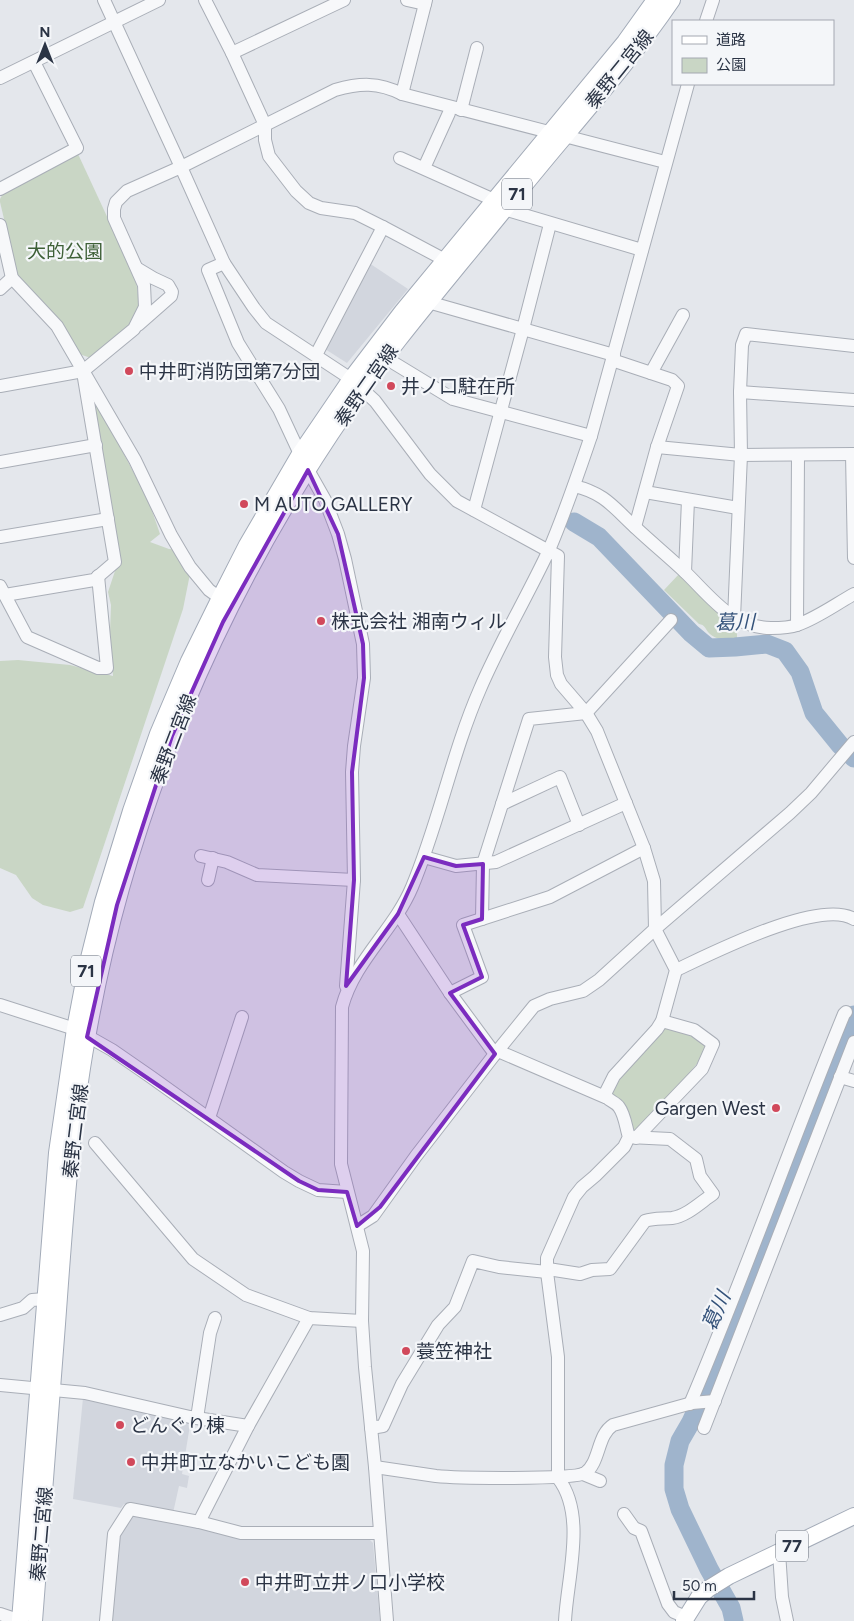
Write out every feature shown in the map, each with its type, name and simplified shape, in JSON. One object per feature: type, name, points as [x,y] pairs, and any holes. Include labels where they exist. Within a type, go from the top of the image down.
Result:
[{"type":"main road","name":"秦野二宮線","points":[[20,1621],[70,1159],[87,966],[103,902],[131,811],[158,734],[190,660],[220,598],[252,537],[300,454],[357,384],[384,357],[428,302],[499,205],[557,134],[655,0]]},
{"type":"main road","name":"秦野二宮線","points":[[557,134],[619,72],[672,0]]},
{"type":"main road","name":"秦野二宮線","points":[[34,1621],[45,1390],[45,1299],[57,1153],[81,1033],[102,966],[117,905],[145,812],[172,736],[197,677],[232,605],[262,547],[357,384],[402,312],[445,260],[499,205]]},
{"type":"main road","name":"77","points":[[685,1619],[699,1597],[729,1576],[854,1516]]},
{"type":"street","points":[[104,0],[224,263],[266,323],[357,384],[375,401],[430,474],[457,501],[558,556],[555,657],[557,675],[561,684],[586,713],[597,731],[644,848],[654,881],[655,929],[676,970],[662,1021],[614,1076],[605,1096]]},
{"type":"street","points":[[0,78],[159,0]]},
{"type":"street","points":[[205,0],[265,125],[265,140],[269,156],[296,191],[309,203],[331,210],[355,213],[445,260]]},
{"type":"street","points":[[232,53],[344,0]]},
{"type":"street","points":[[402,94],[425,2],[407,0]]},
{"type":"street","points":[[706,20],[714,0]]},
{"type":"street","points":[[424,168],[455,112],[477,48]]},
{"type":"street","points":[[0,189],[77,148],[34,62]]},
{"type":"street","points":[[134,329],[144,307],[144,285],[114,218],[116,202],[127,191],[181,167],[336,90],[364,84],[389,88],[455,112],[557,134],[666,162]]},
{"type":"street","points":[[345,993],[354,976],[398,914],[412,888],[467,722],[480,689],[548,550],[574,486],[591,436],[688,85]]},
{"type":"street","points":[[400,158],[499,205],[550,224],[642,250]]},
{"type":"street","points":[[474,510],[524,329],[550,224]]},
{"type":"street","points":[[0,225],[12,278],[49,315],[57,326],[135,460],[181,552],[190,567],[209,590],[220,598]]},
{"type":"street","points":[[316,355],[383,227]]},
{"type":"street","points":[[224,263],[208,270],[238,343],[279,409],[300,454]]},
{"type":"street","points":[[0,386],[83,371],[134,329],[171,296],[172,292],[168,285],[138,269]]},
{"type":"street","points":[[0,289],[12,278]]},
{"type":"street","points":[[428,302],[524,329],[613,358],[672,380],[678,386],[657,447],[635,527]]},
{"type":"street","points":[[651,373],[683,315]]},
{"type":"street","points":[[734,618],[741,455],[740,392],[742,345],[746,334],[854,346]]},
{"type":"street","points":[[384,357],[453,399],[591,436]]},
{"type":"street","points":[[83,371],[115,562],[98,576],[94,580],[2,590],[27,637],[98,668],[107,668],[98,576]]},
{"type":"street","points":[[740,392],[854,400]]},
{"type":"street","points":[[0,462],[96,445]]},
{"type":"street","points":[[657,447],[741,455],[853,454],[854,558]]},
{"type":"street","points":[[797,625],[798,455]]},
{"type":"street","points":[[308,470],[325,500],[338,534],[363,644],[364,678],[352,772],[354,880],[345,993],[342,1007],[342,1164],[347,1192],[363,1251],[362,1321],[387,1621]]},
{"type":"street","points":[[574,486],[591,490],[615,507],[722,609],[748,625],[762,628],[781,628],[797,625],[854,594]]},
{"type":"street","points":[[645,492],[738,508]]},
{"type":"street","points":[[685,572],[688,500]]},
{"type":"street","points":[[0,537],[108,519]]},
{"type":"street","points":[[482,919],[483,864],[529,719],[586,713],[672,620]]},
{"type":"street","points":[[357,1226],[373,1216],[416,1156],[534,1006],[550,999],[583,991],[599,980],[811,793],[854,742]]},
{"type":"street","points":[[502,804],[560,777],[578,824]]},
{"type":"street","points":[[424,856],[456,866],[496,862],[626,803]]},
{"type":"street","points":[[450,993],[482,977],[463,925],[550,897],[644,848]]},
{"type":"street","points":[[208,880],[207,857],[227,862],[257,875],[354,880]]},
{"type":"street","points":[[398,914],[450,993],[496,1052],[605,1096],[618,1105],[633,1138]]},
{"type":"street","points":[[676,970],[754,935],[804,918],[829,914],[854,919]]},
{"type":"street","points":[[0,1005],[81,1033],[112,1050],[299,1181],[318,1190],[347,1192]]},
{"type":"street","points":[[691,1403],[748,1261],[790,1149],[846,1012]]},
{"type":"street","points":[[209,1118],[242,1017]]},
{"type":"street","points":[[565,1621],[573,1563],[572,1515],[565,1486],[558,1478],[558,1358],[548,1258],[574,1197],[582,1187],[702,1069],[713,1044],[694,1030],[662,1021]]},
{"type":"street","points":[[704,1428],[854,1042]]},
{"type":"street","points":[[840,1076],[854,1081]]},
{"type":"street","points":[[371,1428],[383,1426],[402,1384],[438,1325],[455,1307],[473,1261],[499,1267],[580,1274],[592,1270],[610,1269],[644,1221],[652,1218],[673,1218],[684,1214],[713,1194],[700,1176],[696,1159],[670,1139],[633,1138]]},
{"type":"street","points":[[95,1143],[193,1260],[246,1295],[309,1318],[362,1321]]},
{"type":"street","points":[[790,1149],[809,1157]]},
{"type":"street","points":[[0,1316],[23,1308],[32,1300],[45,1299]]},
{"type":"street","points":[[197,1418],[210,1333],[215,1318]]},
{"type":"street","points":[[199,1522],[248,1426],[309,1318]]},
{"type":"street","points":[[0,1386],[85,1393],[197,1418],[248,1426]]},
{"type":"street","points":[[583,1474],[590,1468],[604,1436],[613,1425],[691,1403],[714,1401]]},
{"type":"street","points":[[375,1467],[438,1476],[558,1478],[583,1474],[600,1480]]},
{"type":"street","points":[[106,1621],[114,1534],[130,1509],[199,1522],[241,1533],[380,1533]]},
{"type":"street","points":[[624,1514],[634,1528],[641,1532],[668,1604],[674,1612],[685,1619]]},
{"type":"street","points":[[779,1552],[782,1597],[787,1621]]},
{"type":"street","points":[[0,1614],[20,1621]]},
{"type":"highlighted area","points":[[308,470],[338,534],[363,644],[364,678],[352,772],[354,880],[346,986],[398,914],[424,857],[456,866],[483,864],[482,919],[463,925],[482,977],[450,993],[495,1054],[380,1207],[357,1226],[347,1192],[318,1190],[299,1181],[87,1037],[117,905],[172,736],[223,622]]},
{"type":"shaded area","points":[[369,263],[408,289],[347,363],[325,349]]},
{"type":"shaded area","name":"中井町立なかいこども園","points":[[83,1398],[191,1419],[182,1474],[189,1476],[187,1488],[179,1486],[173,1513],[124,1504],[121,1508],[73,1499]]},
{"type":"shaded area","name":"中井町立井ノ口小学校","points":[[132,1513],[243,1537],[369,1539],[373,1543],[380,1621],[110,1621],[118,1537]]},
{"type":"green space","name":"大的公園","points":[[78,154],[136,279],[139,304],[132,324],[91,358],[79,354],[17,274],[0,202],[4,192]]},
{"type":"green space","points":[[93,395],[149,502],[160,534],[150,542],[169,549],[184,550],[190,574],[183,609],[83,908],[70,912],[43,905],[32,898],[16,875],[0,868],[0,661],[18,660],[70,665],[113,676],[110,632],[111,605],[108,592],[117,565]]},
{"type":"green space","points":[[680,573],[737,623],[737,638],[721,639],[714,637],[664,590]]},
{"type":"green space","points":[[670,1026],[691,1034],[707,1044],[708,1049],[641,1129],[635,1131],[631,1129],[611,1096],[620,1078],[633,1060],[662,1029]]},
{"type":"waterway","name":"葛川","points":[[574,522],[599,537],[691,633],[709,648],[767,644],[785,651],[800,672],[814,713],[840,745],[854,758]]},
{"type":"waterway","name":"葛川","points":[[734,1621],[731,1608],[709,1569],[680,1509],[674,1489],[674,1465],[680,1441],[691,1422],[742,1310],[854,1015]]},
{"type":"place","name":"中井町消防団第7分団","points":[[129,371]]},
{"type":"place","name":"井ノ口駐在所","points":[[391,386]]},
{"type":"place","name":"M AUTO GALLERY","points":[[244,504]]},
{"type":"place","name":"株式会社 湘南ウィル","points":[[321,621]]},
{"type":"place","name":"Gargen West","points":[[776,1108]]},
{"type":"place","name":"蓑笠神社","points":[[406,1351]]},
{"type":"place","name":"どんぐり棟","points":[[120,1425]]},
{"type":"place","name":"中井町立なかいこども園","points":[[131,1462]]},
{"type":"place","name":"中井町立井ノ口小学校","points":[[245,1582]]}]
